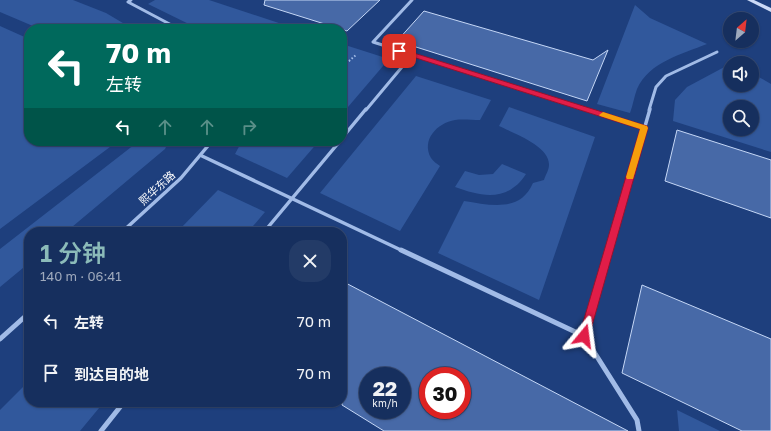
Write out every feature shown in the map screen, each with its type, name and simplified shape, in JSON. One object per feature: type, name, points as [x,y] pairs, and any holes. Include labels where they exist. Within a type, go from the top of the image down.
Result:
[{"type":"main road","points":[[750,0],[771,10]]},
{"type":"street","points":[[123,0],[129,1],[170,24]]},
{"type":"street","points":[[412,0],[374,42],[644,128]]},
{"type":"street","points":[[584,336],[656,87],[666,76],[717,52]]},
{"type":"street","points":[[347,132],[412,55]]},
{"type":"street","name":"熙华东路","points":[[128,227],[181,181],[209,146]]},
{"type":"street","points":[[268,227],[336,146]]},
{"type":"street","points":[[202,156],[584,336],[637,420],[639,431]]},
{"type":"street","points":[[0,339],[24,318]]},
{"type":"street","points":[[101,431],[120,407]]},
{"type":"path","points":[[347,61],[356,54]]},
{"type":"shaded area","points":[[0,0],[73,0],[106,13],[125,24],[28,24],[0,12]]},
{"type":"shaded area","points":[[155,0],[209,0],[282,24],[189,24],[148,4]]},
{"type":"shaded area","points":[[635,5],[650,18],[707,44],[667,60],[649,72],[637,89],[630,113],[597,104]]},
{"type":"shaded area","points":[[0,26],[24,37],[24,146],[111,146],[0,229]]},
{"type":"shaded area","points":[[347,46],[389,59],[347,108]]},
{"type":"shaded area","points":[[723,68],[723,92],[759,92],[759,77],[771,84],[771,152],[673,121],[675,100],[687,87]]},
{"type":"shaded area","points":[[416,76],[491,100],[480,120],[455,120],[442,125],[432,133],[429,139],[428,151],[431,158],[440,166],[400,231],[320,193]]},
{"type":"shaded area","points":[[509,107],[595,137],[539,300],[438,253],[464,201],[494,205],[512,203],[527,193],[533,183],[544,180],[549,165],[548,158],[544,152],[530,141],[499,126]]},
{"type":"shaded area","points":[[133,146],[166,146],[165,149],[72,227],[28,227]]},
{"type":"shaded area","points":[[239,146],[315,146],[287,178],[235,154]]},
{"type":"shaded area","points":[[502,164],[526,174],[519,183],[503,193],[485,195],[455,187],[465,171],[479,175],[493,174]]},
{"type":"shaded area","points":[[218,190],[265,212],[252,227],[182,227]]},
{"type":"shaded area","points":[[24,230],[24,267],[0,287],[0,249]]},
{"type":"shaded area","points":[[24,386],[24,407],[100,407],[80,431],[0,431],[0,410]]},
{"type":"shaded area","points":[[677,410],[720,431],[679,431]]},
{"type":"building","points":[[265,0],[380,0],[347,31],[347,24],[325,24],[264,5]]},
{"type":"building","points":[[424,11],[593,60],[608,50],[587,101],[397,41]]},
{"type":"building","points":[[677,130],[771,160],[771,218],[665,181]]},
{"type":"building","points":[[347,284],[628,431],[384,431],[365,419],[411,419],[411,367],[359,367],[359,416],[345,407],[347,407]]},
{"type":"building","points":[[642,285],[771,339],[771,431],[742,431],[622,373]]},
{"type":"slow traffic","points":[[603,115],[644,128],[630,177]]},
{"type":"route","points":[[399,51],[644,128],[584,336]]}]
